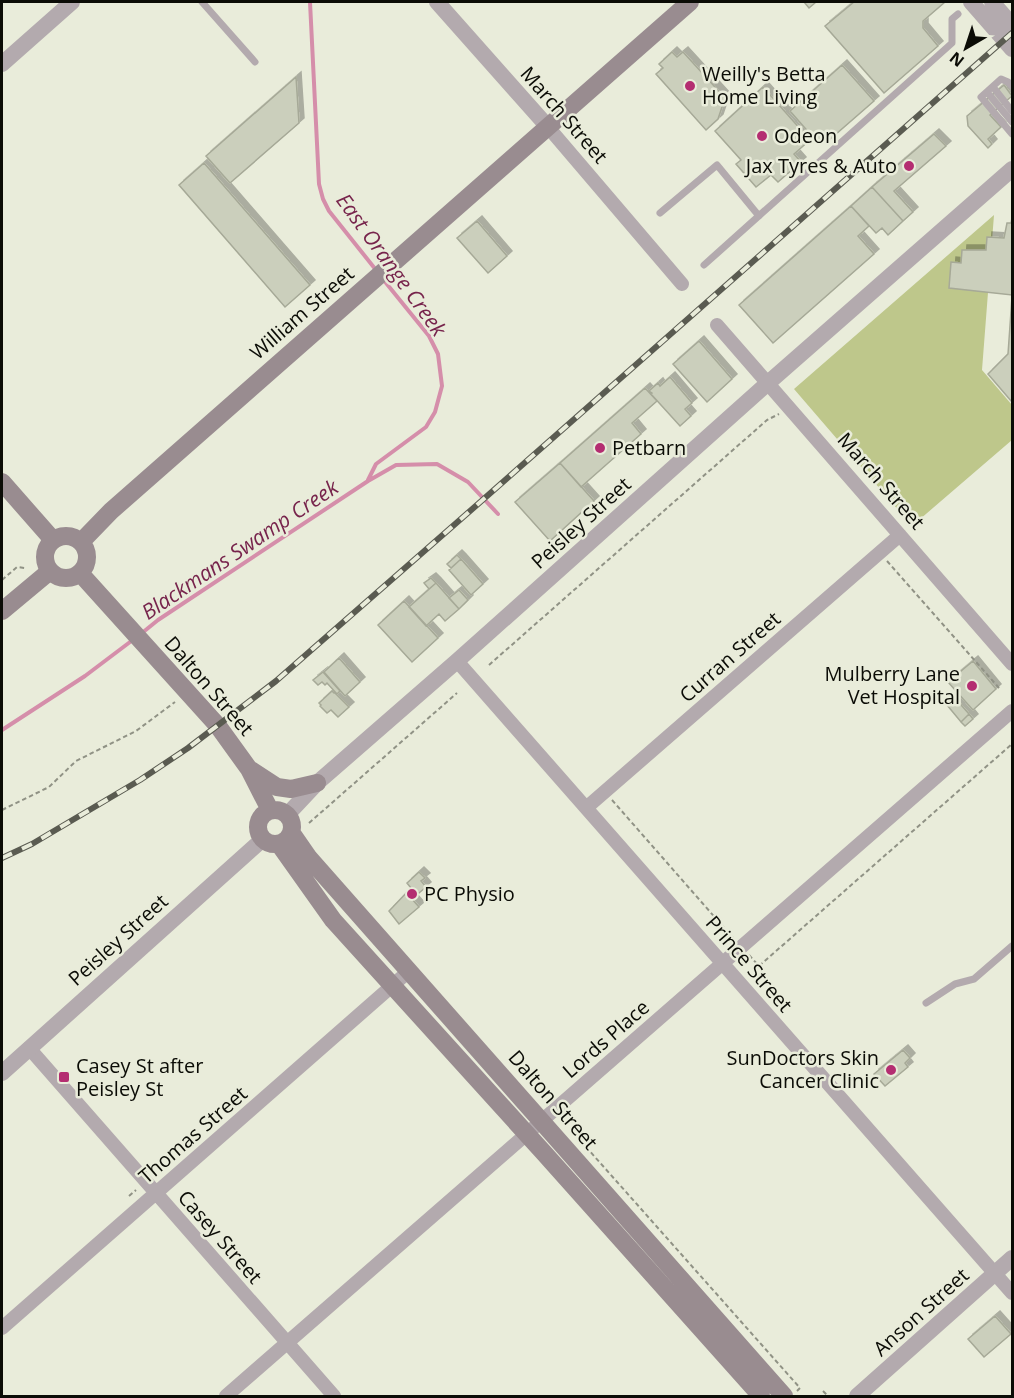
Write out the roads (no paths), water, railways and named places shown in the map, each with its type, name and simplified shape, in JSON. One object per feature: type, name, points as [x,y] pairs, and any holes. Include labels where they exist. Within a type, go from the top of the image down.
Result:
[{"type":"main road","name":"William Street","points":[[81,542],[120,503],[690,2]]},
{"type":"main road","points":[[2,482],[53,540]]},
{"type":"main road","points":[[70,536],[81,542],[87,554],[87,561],[80,573],[74,577],[61,578],[50,571],[46,565],[45,551],[53,540],[70,536]]},
{"type":"main road","points":[[2,611],[50,571]]},
{"type":"main road","name":"Dalton Street","points":[[80,573],[218,726],[249,769],[278,828],[333,920],[761,1396]]},
{"type":"main road","points":[[249,769],[277,787],[291,789],[317,783]]},
{"type":"main road","name":"Dalton Street","points":[[278,828],[309,858],[542,1121],[792,1392]]},
{"type":"street","points":[[2,64],[72,2]]},
{"type":"street","name":"March Street","points":[[437,2],[548,127],[682,284]]},
{"type":"street","points":[[971,2],[1012,49]]},
{"type":"street","points":[[992,2],[1012,25]]},
{"type":"street","name":"Peisley Street","points":[[2,1073],[278,828],[317,783],[1012,169]]},
{"type":"street","name":"March Street","points":[[717,325],[1012,664]]},
{"type":"street","name":"Curran Street","points":[[586,808],[900,535]]},
{"type":"street","name":"Prince Street","points":[[457,661],[1012,1293]]},
{"type":"street","name":"Lords Place","points":[[226,1396],[1012,711]]},
{"type":"street","name":"Thomas Street","points":[[2,1328],[409,971]]},
{"type":"street","name":"Casey Street","points":[[29,1048],[334,1396]]},
{"type":"street","name":"Anson Street","points":[[857,1396],[1012,1258]]},
{"type":"lane","points":[[202,2],[255,62]]},
{"type":"lane","points":[[704,265],[952,44],[952,19],[958,14]]},
{"type":"lane","points":[[1012,86],[1001,79],[981,98],[1012,134]]},
{"type":"lane","points":[[990,90],[1012,111]]},
{"type":"lane","points":[[990,90],[1012,122]]},
{"type":"lane","points":[[660,213],[717,165],[759,216]]},
{"type":"lane","points":[[926,1003],[955,984],[974,979],[1012,946]]},
{"type":"waterway","name":"East Orange Creek","points":[[310,2],[319,184],[329,211],[376,270]]},
{"type":"waterway","name":"East Orange Creek","points":[[368,480],[376,464],[426,427],[435,412],[442,386],[438,354],[429,336],[382,278]]},
{"type":"waterway","name":"Blackmans Swamp Creek","points":[[142,633],[158,620],[368,481],[396,465],[437,464],[468,482],[498,514]]},
{"type":"waterway","name":"Blackmans Swamp Creek","points":[[2,730],[85,676],[134,639]]},
{"type":"railway","points":[[2,858],[32,844],[140,780],[188,748],[276,681],[1012,33]]},
{"type":"place","name":"Weilly's Betta Home Living","points":[[690,86]]},
{"type":"place","name":"Odeon","points":[[762,136]]},
{"type":"place","name":"Jax Tyres & Auto","points":[[909,166]]},
{"type":"place","name":"Petbarn","points":[[600,448]]},
{"type":"place","name":"Mulberry Lane Vet Hospital","points":[[972,686]]},
{"type":"place","name":"PC Physio","points":[[412,894]]},
{"type":"place","name":"SunDoctors Skin Cancer Clinic","points":[[891,1070]]},
{"type":"place","name":"Casey St after Peisley St","points":[[64,1077]]}]
